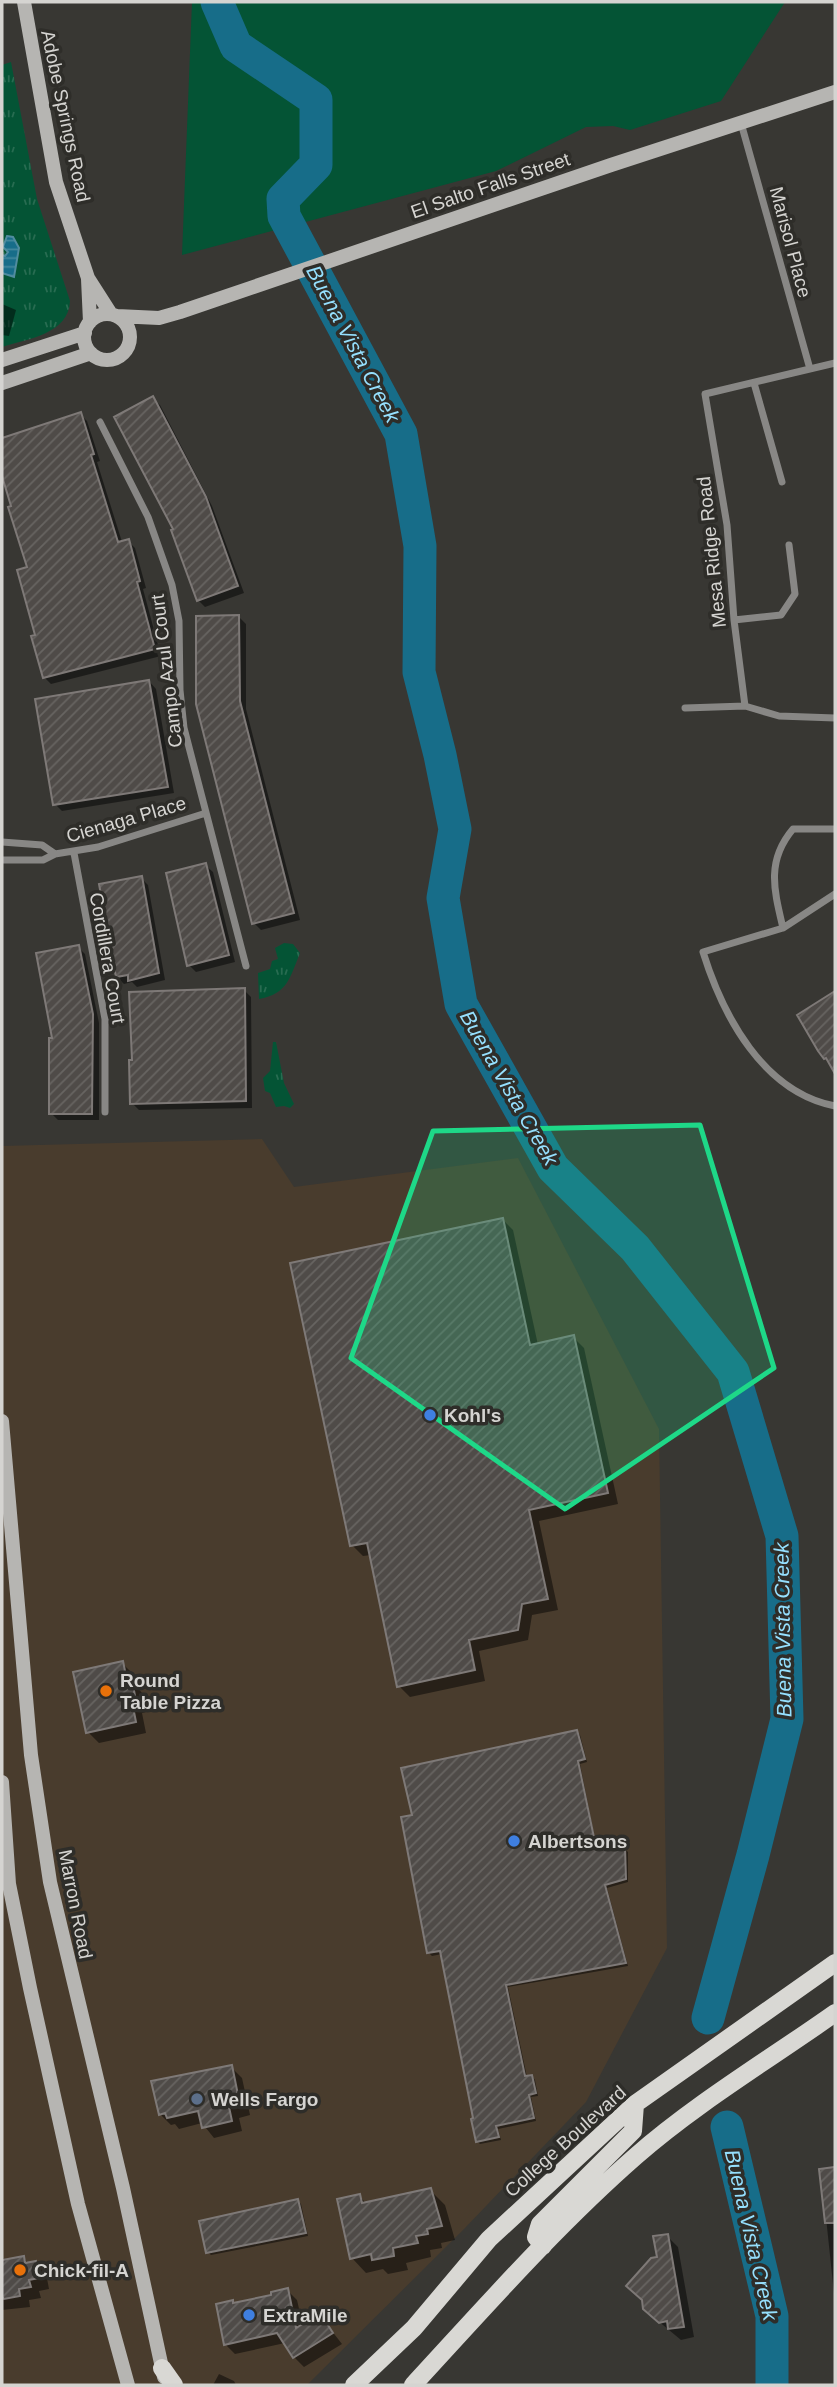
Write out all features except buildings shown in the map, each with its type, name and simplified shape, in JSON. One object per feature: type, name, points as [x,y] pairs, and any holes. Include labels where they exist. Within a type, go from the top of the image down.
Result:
[{"type":"main road","name":"College Boulevard","points":[[354,2385],[414,2328],[489,2239],[635,2104],[835,1963]]},
{"type":"main road","points":[[413,2385],[543,2246],[637,2155],[696,2110],[835,2013]]},
{"type":"main road","points":[[543,2246],[536,2237],[540,2224],[634,2131],[635,2104]]},
{"type":"main road","points":[[343,2385],[369,2371]]},
{"type":"main road","points":[[164,2376],[174,2385]]},
{"type":"street","name":"Adobe Springs Road","points":[[24,2],[56,182],[88,278],[114,315]]},
{"type":"street","name":"El Salto Falls Street","points":[[114,315],[159,318],[180,312],[835,92]]},
{"type":"street","name":"Marisol Place","points":[[741,123],[810,369]]},
{"type":"street","name":"Adobe Springs Road","points":[[87,328],[88,278]]},
{"type":"street","points":[[2,360],[87,328],[99,315],[114,315],[127,325],[130,341],[126,350],[116,358],[103,360],[91,353],[85,344],[87,328]]},
{"type":"street","name":"El Salto Falls Street","points":[[130,341],[159,318]]},
{"type":"street","points":[[2,383],[91,353]]},
{"type":"street","points":[[782,482],[754,383],[835,363]]},
{"type":"street","name":"Mesa Ridge Road","points":[[745,706],[734,620],[727,525],[705,394],[754,383]]},
{"type":"street","name":"Campo Azul Court","points":[[100,422],[115,461],[148,517],[179,621],[180,690],[184,728],[246,966]]},
{"type":"street","points":[[734,620],[781,615],[794,594],[789,545]]},
{"type":"street","points":[[685,708],[745,706],[779,716],[835,718]]},
{"type":"street","name":"Cienaga Place","points":[[2,860],[43,860],[55,854],[74,853],[206,813]]},
{"type":"street","points":[[783,928],[773,876],[780,844],[793,829],[835,829]]},
{"type":"street","name":"Cienaga Place","points":[[2,842],[42,845],[55,854]]},
{"type":"street","name":"Cordillera Court","points":[[74,853],[105,1019],[106,1112]]},
{"type":"street","points":[[835,894],[783,928],[703,952],[713,984],[735,1027],[759,1060],[796,1091],[835,1106]]},
{"type":"street","name":"Marron Road","points":[[2,1421],[30,1752],[50,1882],[123,2188],[164,2376]]},
{"type":"street","points":[[2,1782],[9,1884],[30,1988],[78,2204],[128,2385]]},
{"type":"highlighted area","points":[[700,1125],[774,1368],[565,1509],[351,1358],[433,1131]]},
{"type":"shaded area","points":[[262,1139],[294,1187],[518,1158],[659,1429],[667,1948],[586,2102],[464,2229],[307,2385],[2,2385],[2,1146]]},
{"type":"green space","points":[[192,2],[785,2],[721,101],[630,130],[613,126],[586,127],[496,171],[182,255]]},
{"type":"green space","points":[[11,62],[37,199],[70,301],[68,312],[55,328],[34,338],[2,347],[2,65]]},
{"type":"green space","points":[[284,943],[293,944],[300,953],[290,977],[282,989],[269,997],[259,999],[258,973],[270,969],[272,961],[278,959],[275,948]]},
{"type":"green space","points":[[273,1042],[276,1042],[284,1083],[294,1104],[290,1108],[276,1107],[270,1093],[265,1091],[263,1078],[270,1071]]},
{"type":"water","points":[[7,236],[13,237],[19,248],[14,277],[2,273],[2,255],[5,256],[8,252],[3,247]]},
{"type":"waterway","name":"Buena Vista Creek","points":[[217,2],[236,46],[316,100],[316,165],[283,199],[284,216],[401,434],[420,546],[419,672],[455,829],[443,898],[461,1004],[553,1168],[635,1248],[733,1372],[782,1536],[787,1719],[708,2018]]},
{"type":"waterway","name":"Buena Vista Creek","points":[[727,2127],[772,2316],[772,2385]]},
{"type":"place","name":"Kohl's","points":[[430,1415]]},
{"type":"place","name":"Round Table Pizza","points":[[106,1691]]},
{"type":"place","name":"Albertsons","points":[[514,1841]]},
{"type":"place","name":"Wells Fargo","points":[[197,2099]]},
{"type":"place","name":"Chick-fil-A","points":[[20,2270]]},
{"type":"place","name":"ExtraMile","points":[[249,2315]]}]
